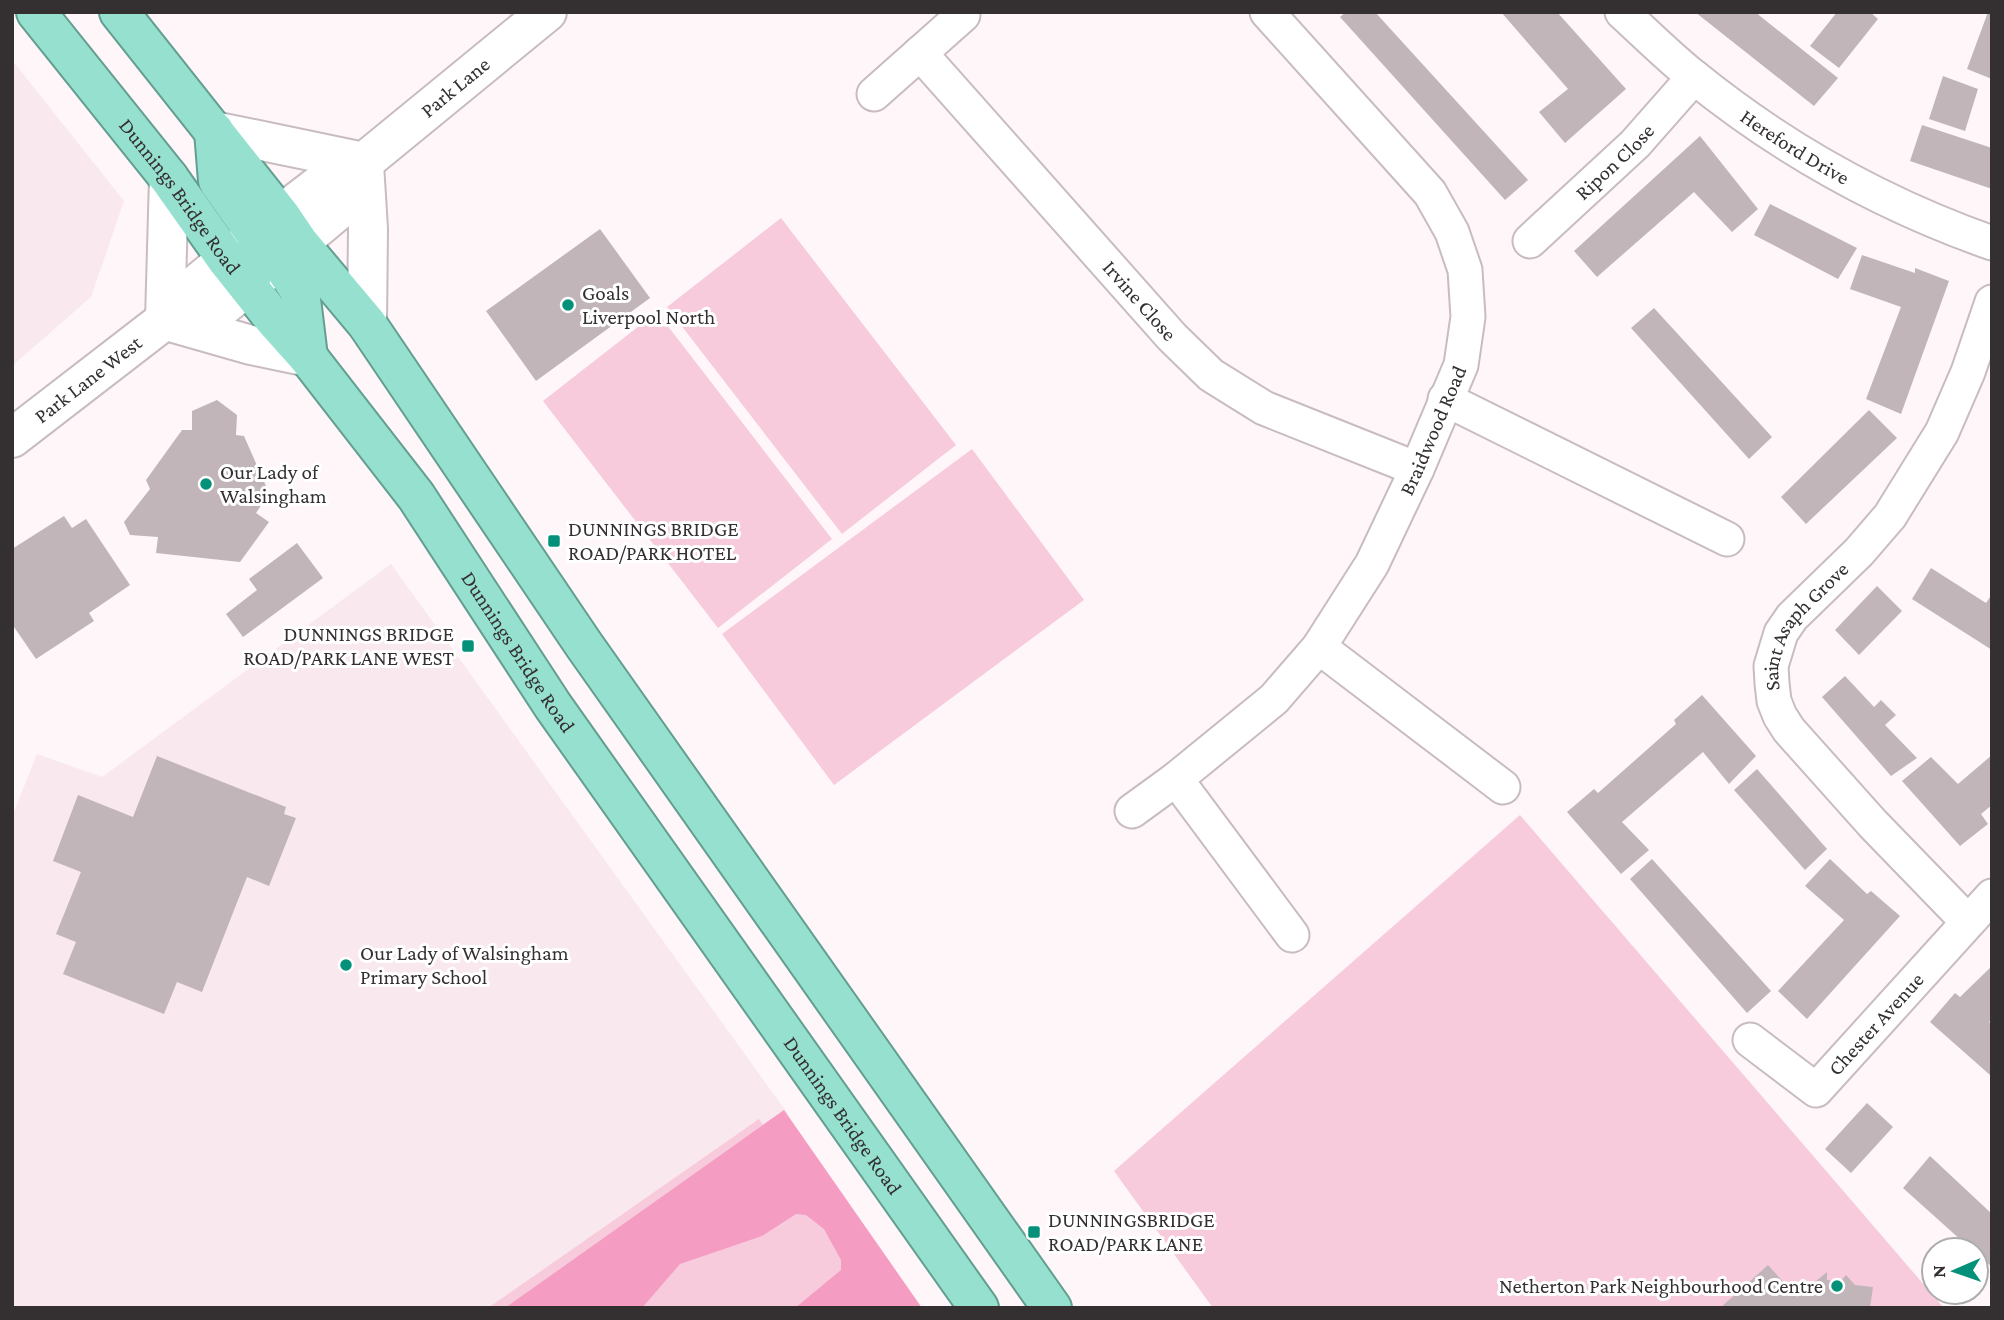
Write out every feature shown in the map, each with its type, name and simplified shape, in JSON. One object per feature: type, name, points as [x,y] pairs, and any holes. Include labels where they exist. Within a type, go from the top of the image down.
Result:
[{"type":"highway","name":"Dunnings Bridge Road","points":[[36,12],[169,178],[238,273],[308,356],[416,496],[552,706],[979,1308]]},
{"type":"highway","points":[[119,12],[214,131],[278,238],[300,291],[308,356]]},
{"type":"highway","points":[[278,238],[367,324],[584,645],[1052,1308]]},
{"type":"street","name":"Park Lane","points":[[278,238],[319,185],[364,162],[547,12]]},
{"type":"street","name":"Braidwood Road","points":[[1132,811],[1176,779],[1274,699],[1319,647],[1372,564],[1417,470],[1461,365],[1468,317],[1465,270],[1452,232],[1430,193],[1267,12]]},
{"type":"street","name":"Hereford Drive","points":[[1622,12],[1694,77],[1782,142],[1872,194],[1935,223],[1992,243]]},
{"type":"street","points":[[874,94],[963,15]]},
{"type":"street","name":"Irvine Close","points":[[920,54],[1163,327],[1211,375],[1264,408],[1417,470]]},
{"type":"street","name":"Ripon Close","points":[[1530,242],[1635,144],[1694,77]]},
{"type":"street","points":[[214,131],[364,162],[368,229],[367,324]]},
{"type":"street","points":[[169,178],[165,320],[251,345],[308,356]]},
{"type":"street","name":"Park Lane West","points":[[12,438],[165,320],[217,311],[238,273],[278,238]]},
{"type":"street","name":"Saint Asaph Grove","points":[[1968,922],[1873,824],[1790,730],[1774,701],[1771,666],[1781,634],[1792,617],[1859,552],[1890,516],[1936,441],[1968,372],[1992,302]]},
{"type":"street","points":[[1445,400],[1727,539]]},
{"type":"street","points":[[1319,647],[1503,787]]},
{"type":"street","points":[[1176,779],[1292,935]]},
{"type":"street","name":"Chester Avenue","points":[[1750,1040],[1816,1090],[1992,896]]},
{"type":"shaded area","points":[[12,60],[124,201],[91,297],[12,366]]},
{"type":"shaded area","points":[[781,218],[956,445],[842,534],[667,307]]},
{"type":"shaded area","points":[[657,312],[832,539],[718,628],[543,401]]},
{"type":"shaded area","points":[[972,449],[1084,600],[834,785],[722,634]]},
{"type":"shaded area","name":"Our Lady of Walsingham Primary School","points":[[391,564],[788,1114],[514,1308],[12,1308],[12,817],[37,754],[102,777]]},
{"type":"shaded area","points":[[1520,815],[1920,1280],[1920,1306],[1944,1308],[1213,1308],[1114,1171]]},
{"type":"shaded area","points":[[784,1110],[922,1308],[795,1308],[841,1270],[841,1260],[824,1229],[806,1215],[796,1214],[762,1236],[680,1264],[642,1308],[505,1308]]},
{"type":"shaded area","points":[[759,1119],[894,1308],[488,1308]]},
{"type":"building","points":[[1346,12],[1375,12],[1528,180],[1505,200],[1340,17]]},
{"type":"building","points":[[1501,12],[1557,12],[1626,89],[1565,143],[1539,112],[1568,89]]},
{"type":"building","points":[[1695,12],[1755,12],[1838,78],[1814,106]]},
{"type":"building","points":[[1837,12],[1870,12],[1878,19],[1839,68],[1810,46]]},
{"type":"building","points":[[1988,12],[1992,12],[1992,79],[1967,69]]},
{"type":"building","points":[[1943,76],[1978,89],[1965,131],[1929,119]]},
{"type":"building","points":[[1922,125],[1992,148],[1992,189],[1910,161]]},
{"type":"building","points":[[1700,136],[1758,209],[1732,232],[1694,192],[1597,277],[1574,251]]},
{"type":"building","points":[[1770,204],[1857,248],[1838,279],[1754,235]]},
{"type":"building","name":"Goals Liverpool North","points":[[600,229],[650,298],[536,381],[486,311]]},
{"type":"building","points":[[1862,255],[1915,273],[1915,268],[1949,281],[1901,414],[1866,399],[1901,307],[1850,289]]},
{"type":"building","points":[[1654,308],[1772,437],[1749,459],[1631,328]]},
{"type":"building","name":"Our Lady of Walsingham","points":[[217,400],[237,415],[236,435],[244,436],[269,493],[256,513],[269,522],[240,562],[156,553],[158,537],[130,535],[124,522],[150,489],[146,480],[182,430],[192,430],[192,411]]},
{"type":"building","points":[[1869,410],[1897,438],[1806,524],[1781,497]]},
{"type":"building","points":[[64,516],[72,528],[86,519],[130,585],[89,613],[94,621],[36,659],[12,624],[12,549]]},
{"type":"building","points":[[297,543],[323,578],[243,637],[226,614],[257,590],[249,579]]},
{"type":"building","points":[[1931,568],[1986,603],[1992,594],[1992,650],[1912,599]]},
{"type":"building","points":[[1877,586],[1902,611],[1859,655],[1835,630]]},
{"type":"building","points":[[1845,676],[1874,707],[1881,700],[1896,715],[1885,725],[1917,758],[1891,776],[1822,697]]},
{"type":"building","points":[[1702,695],[1756,756],[1729,784],[1703,752],[1622,822],[1649,850],[1621,874],[1567,812],[1594,789],[1598,793],[1676,724],[1674,720]]},
{"type":"building","points":[[1992,755],[1992,805],[1981,814],[1988,824],[1960,846],[1902,781],[1931,757],[1958,784]]},
{"type":"building","points":[[157,756],[286,807],[284,814],[296,818],[269,886],[247,877],[202,992],[177,982],[164,1014],[63,974],[76,942],[56,934],[81,872],[53,861],[78,795],[133,817]]},
{"type":"building","points":[[1757,769],[1827,849],[1805,870],[1734,790]]},
{"type":"building","points":[[1652,859],[1771,991],[1747,1013],[1630,879]]},
{"type":"building","points":[[1830,859],[1867,894],[1871,891],[1900,916],[1807,1019],[1778,991],[1844,920],[1805,886]]},
{"type":"building","points":[[1992,966],[1990,1075],[1930,1022],[1955,993],[1960,997]]},
{"type":"building","points":[[1867,1103],[1893,1127],[1851,1173],[1825,1149]]},
{"type":"building","points":[[1930,1156],[1992,1214],[1992,1267],[1990,1236],[1956,1236],[1903,1188]]},
{"type":"building","name":"Netherton Park Neighbourhood Centre","points":[[1768,1265],[1797,1297],[1827,1272],[1827,1280],[1840,1282],[1846,1275],[1855,1285],[1873,1287],[1870,1308],[1720,1308]]},
{"type":"place","name":"Goals Liverpool North","points":[[568,305]]},
{"type":"place","name":"Our Lady of Walsingham","points":[[206,484]]},
{"type":"place","name":"DUNNINGS BRIDGE ROAD/PARK HOTEL","points":[[554,541]]},
{"type":"place","name":"DUNNINGS BRIDGE ROAD/PARK LANE WEST","points":[[468,646]]},
{"type":"place","name":"Our Lady of Walsingham Primary School","points":[[346,965]]},
{"type":"place","name":"DUNNINGSBRIDGE ROAD/PARK LANE","points":[[1034,1232]]},
{"type":"place","name":"Netherton Park Neighbourhood Centre","points":[[1837,1286]]}]
